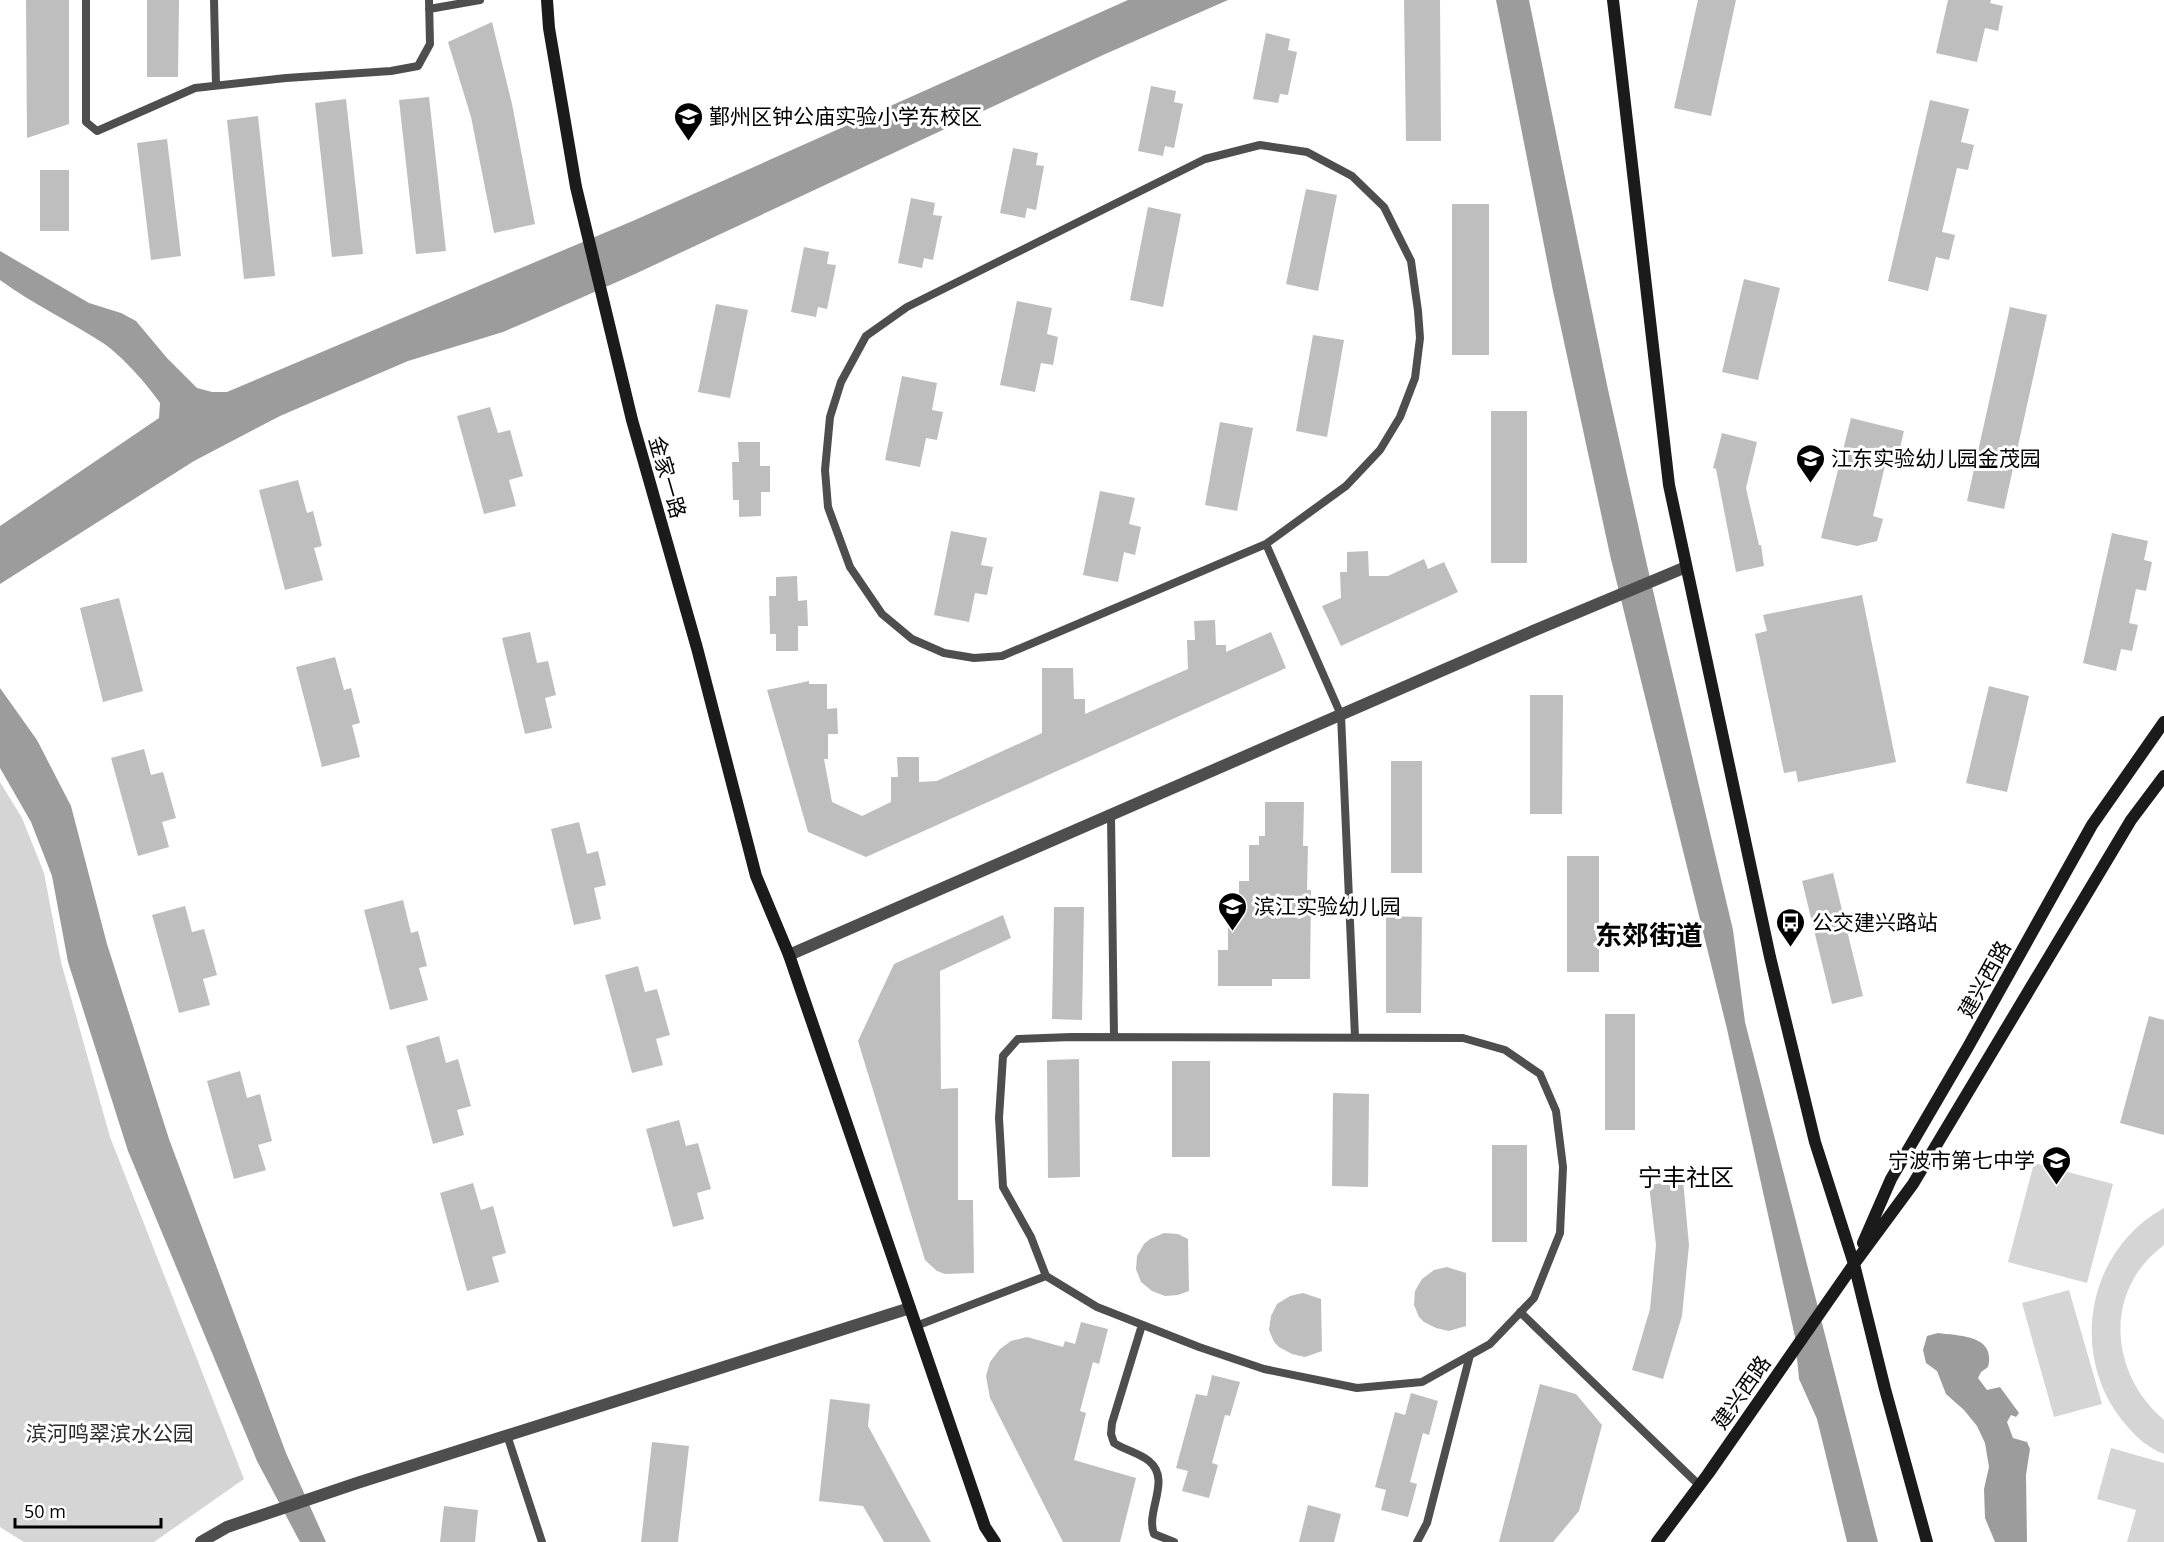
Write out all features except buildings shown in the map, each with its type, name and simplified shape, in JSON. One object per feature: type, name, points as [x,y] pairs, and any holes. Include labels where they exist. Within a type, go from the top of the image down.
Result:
[{"type":"street","name":"金家一路","points":[[547,0],[549,28],[576,187],[632,420],[697,648],[756,876],[789,955],[986,1527],[995,1542]]},
{"type":"street","points":[[1613,0],[1669,485],[1681,569],[1815,1142],[1854,1263],[1885,1389],[1928,1542]]},
{"type":"street","points":[[789,955],[1681,569]]},
{"type":"street","name":"建兴西路","points":[[1854,1263],[1891,1179],[1968,1047],[2091,825],[2164,722]]},
{"type":"street","name":"建兴西路","points":[[1662,1540],[1854,1263],[1913,1184],[2132,820],[2164,776]]},
{"type":"street","points":[[201,1542],[227,1527],[357,1483],[910,1308]]},
{"type":"lane","points":[[86,0],[86,122],[97,131],[195,88],[286,78],[392,71],[418,66],[429,44],[429,0]]},
{"type":"lane","points":[[214,0],[216,85]]},
{"type":"lane","points":[[429,9],[480,0]]},
{"type":"lane","points":[[1260,145],[1307,152],[1352,176],[1384,207],[1411,261],[1420,338],[1415,378],[1400,417],[1380,450],[1346,486],[1266,544],[1002,656],[975,658],[944,653],[912,639],[882,614],[850,567],[828,507],[825,470],[830,417],[841,382],[866,336],[907,307],[1194,164],[1260,145]]},
{"type":"lane","points":[[1266,544],[1341,715],[1356,1038]]},
{"type":"lane","points":[[1110,815],[1114,1037]]},
{"type":"lane","points":[[1356,1038],[1463,1038],[1505,1050],[1540,1074],[1556,1111],[1563,1167],[1560,1233],[1534,1298],[1490,1344],[1422,1382],[1357,1388],[1264,1369],[1199,1347],[1097,1307],[1046,1276],[1032,1237],[1003,1187],[999,1118],[1003,1056],[1018,1039],[1356,1038]]},
{"type":"lane","points":[[916,1326],[1046,1276]]},
{"type":"lane","points":[[1520,1312],[1699,1485]]},
{"type":"lane","points":[[1142,1325],[1112,1423],[1111,1434],[1114,1443],[1148,1460],[1154,1466],[1160,1480],[1151,1526],[1154,1534],[1174,1542]]},
{"type":"lane","points":[[1417,1542],[1427,1523],[1470,1355]]},
{"type":"lane","points":[[507,1436],[543,1542]]},
{"type":"green space","name":"滨河鸣翠滨水公园","points":[[0,782],[22,818],[44,873],[61,962],[110,1137],[244,1479],[154,1542],[24,1542],[0,1527]]},
{"type":"green space","points":[[2034,1163],[2113,1184],[2087,1283],[2008,1262]]},
{"type":"green space","points":[[2164,1208],[2164,1245],[2144,1264],[2131,1285],[2123,1308],[2120,1332],[2124,1356],[2132,1379],[2146,1401],[2164,1420],[2164,1454],[2149,1447],[2137,1437],[2116,1412],[2102,1385],[2094,1357],[2092,1328],[2095,1300],[2105,1272],[2119,1247],[2139,1225]]},
{"type":"green space","points":[[2069,1290],[2102,1404],[2054,1417],[2022,1303]]},
{"type":"green space","points":[[2111,1448],[2164,1463],[2164,1542],[2127,1542],[2136,1510],[2097,1499]]},
{"type":"shaded area","points":[[1128,0],[1228,0],[1103,55],[635,274],[531,320],[503,332],[408,361],[280,416],[194,461],[0,584],[0,526],[159,418],[160,403],[134,371],[103,343],[0,280],[0,251],[89,303],[121,313],[136,321],[167,358],[197,388],[212,392],[227,392],[635,220]]},
{"type":"shaded area","points":[[1496,0],[1529,0],[1607,385],[1733,930],[1745,1022],[1878,1542],[1847,1542],[1817,1419],[1799,1379],[1795,1337],[1727,1029],[1610,555],[1553,291]]},
{"type":"shaded area","points":[[0,688],[37,740],[71,806],[107,944],[169,1139],[286,1453],[326,1542],[300,1542],[257,1461],[128,1151],[68,962],[52,876],[31,822],[0,768]]},
{"type":"shaded area","points":[[1938,1333],[1966,1337],[1981,1343],[1987,1349],[1989,1356],[1988,1367],[1981,1372],[1978,1378],[1987,1390],[2000,1387],[2019,1413],[2016,1417],[2011,1415],[2007,1422],[2013,1438],[2027,1442],[2030,1449],[2026,1475],[2027,1542],[1995,1542],[1985,1518],[1984,1489],[1989,1467],[1985,1443],[1977,1426],[1946,1394],[1937,1371],[1926,1363],[1923,1350],[1927,1336]]},
{"type":"place","name":"鄞州区钟公庙实验小学东校区","points":[[688,142]]},
{"type":"place","name":"江东实验幼儿园金茂园","points":[[1810,484]]},
{"type":"place","name":"滨江实验幼儿园","points":[[1233,932]]},
{"type":"place","name":"公交建兴路站","points":[[1791,948]]},
{"type":"place","name":"宁波市第七中学","points":[[2056,1186]]},
{"type":"district","name":"东郊街道","points":[[1649,934]]},
{"type":"district","name":"宁丰社区","points":[[1686,1176]]}]
